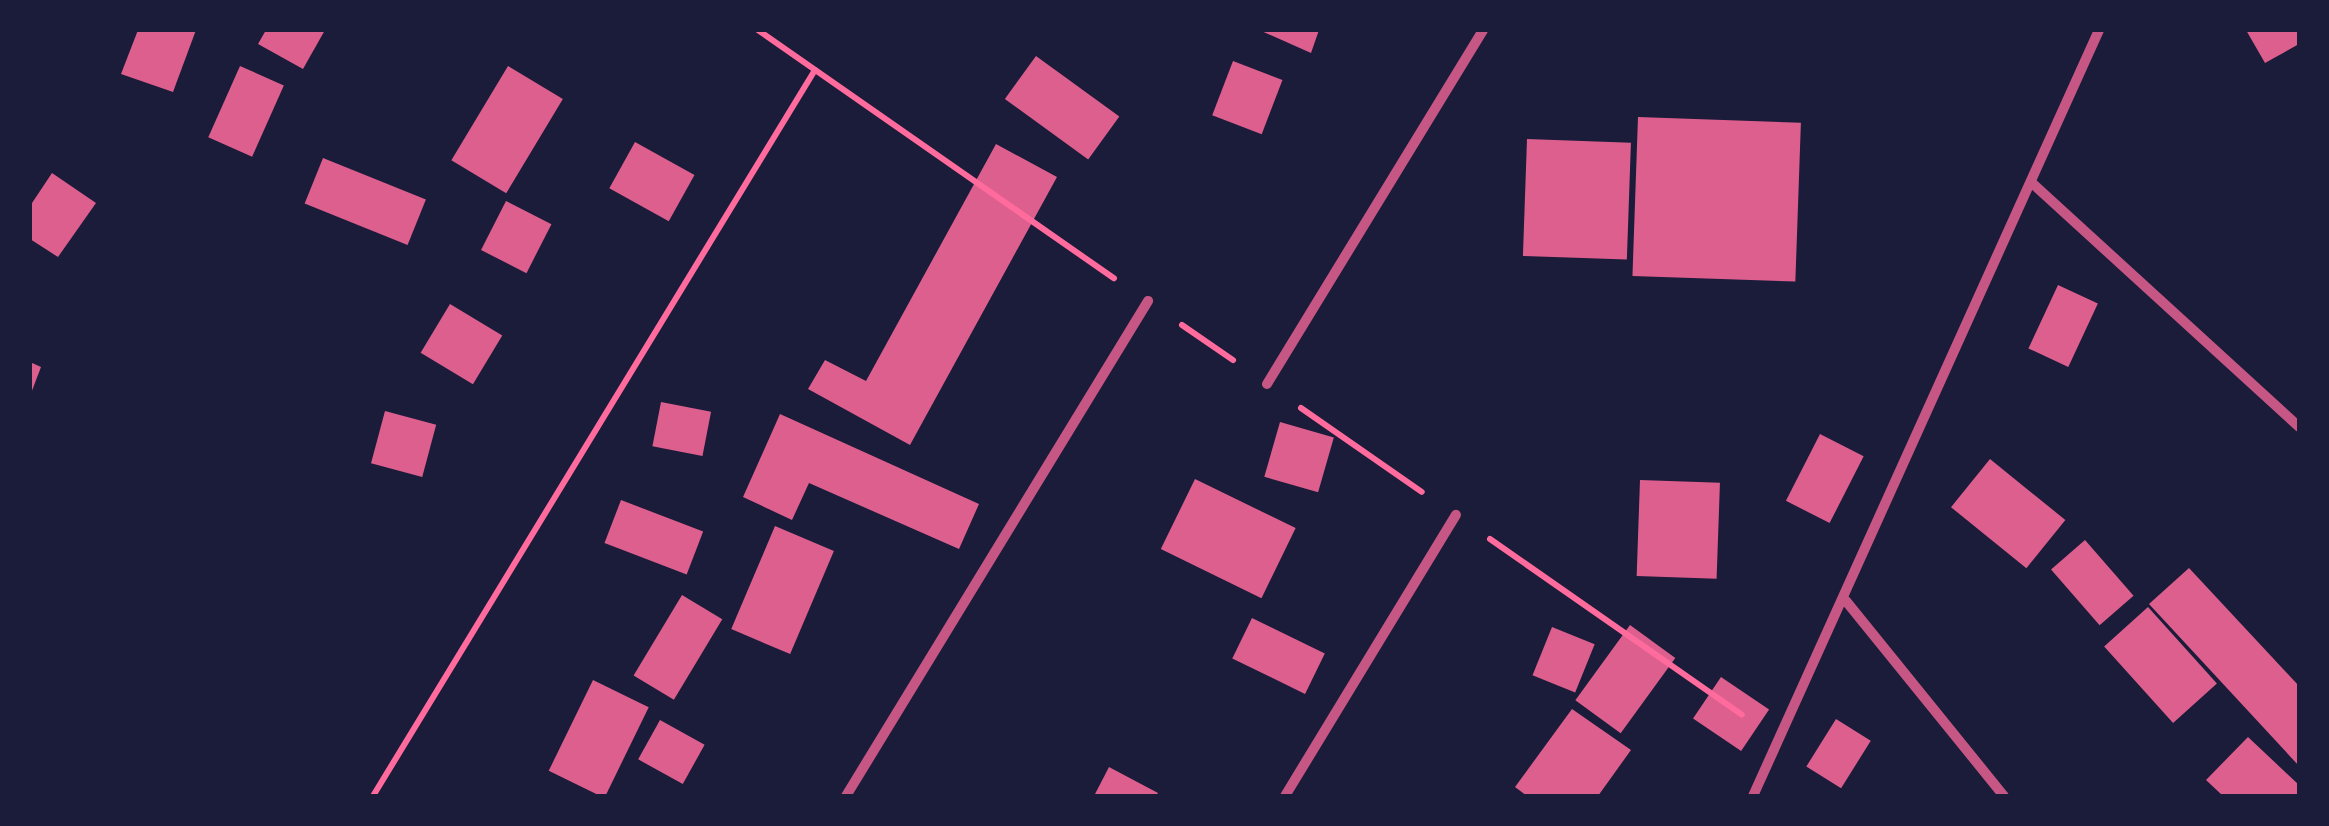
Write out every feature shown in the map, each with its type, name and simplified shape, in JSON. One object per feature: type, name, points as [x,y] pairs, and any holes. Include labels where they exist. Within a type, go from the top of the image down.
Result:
[{"type":"street","points":[[1267,384],[1483,30]]},
{"type":"street","points":[[1753,796],[1846,600],[2099,30]]},
{"type":"street","points":[[2032,183],[2299,426]]},
{"type":"street","points":[[846,796],[1148,301]]},
{"type":"street","points":[[1285,796],[1456,516]]},
{"type":"street","points":[[1846,600],[2004,796]]},
{"type":"path","points":[[372,796],[816,70]]},
{"type":"building","points":[[138,30],[196,30],[173,92],[121,74]]},
{"type":"building","points":[[266,30],[325,30],[303,69],[258,44]]},
{"type":"building","points":[[1259,30],[1319,30],[1311,53]]},
{"type":"building","points":[[2246,30],[2299,30],[2299,44],[2265,63]]},
{"type":"building","points":[[1036,56],[1119,117],[1088,159],[1005,99]]},
{"type":"building","points":[[1233,61],[1282,80],[1262,134],[1212,115]]},
{"type":"building","points":[[240,66],[284,86],[252,157],[208,137]]},
{"type":"building","points":[[508,66],[563,99],[506,193],[451,160]]},
{"type":"building","points":[[1638,117],[1801,123],[1795,282],[1632,276]]},
{"type":"building","points":[[1527,139],[1631,143],[1627,260],[1523,256]]},
{"type":"building","points":[[635,142],[694,175],[669,221],[609,188]]},
{"type":"building","points":[[996,144],[1057,177],[910,445],[808,389],[825,360],[866,381]]},
{"type":"building","points":[[323,158],[426,200],[408,245],[305,203]]},
{"type":"building","points":[[52,173],[96,203],[58,257],[30,239],[30,206]]},
{"type":"building","points":[[506,201],[551,224],[526,273],[481,250]]},
{"type":"building","points":[[2058,285],[2098,304],[2068,367],[2028,348]]},
{"type":"building","points":[[450,304],[502,335],[473,384],[421,353]]},
{"type":"building","points":[[30,362],[41,367],[30,396]]},
{"type":"building","points":[[661,402],[711,412],[702,456],[652,446]]},
{"type":"building","points":[[385,411],[436,425],[422,477],[371,463]]},
{"type":"building","points":[[780,414],[979,504],[959,549],[809,483],[792,520],[743,497]]},
{"type":"building","points":[[1280,422],[1334,437],[1318,492],[1264,477]]},
{"type":"building","points":[[1820,434],[1864,456],[1830,523],[1786,501]]},
{"type":"building","points":[[1990,459],[2065,520],[2026,568],[1951,507]]},
{"type":"building","points":[[1195,479],[1296,528],[1261,598],[1161,549]]},
{"type":"building","points":[[1640,480],[1720,483],[1717,579],[1637,576]]},
{"type":"building","points":[[621,500],[703,532],[687,574],[605,543]]},
{"type":"building","points":[[775,526],[834,551],[790,654],[731,629]]},
{"type":"building","points":[[2085,540],[2134,596],[2100,625],[2051,570]]},
{"type":"building","points":[[2189,568],[2299,686],[2299,766],[2149,604]]},
{"type":"building","points":[[682,595],[722,619],[674,700],[634,676]]},
{"type":"building","points":[[2148,607],[2217,684],[2173,723],[2104,646]]},
{"type":"building","points":[[1252,618],[1325,654],[1305,694],[1232,658]]},
{"type":"building","points":[[1630,625],[1675,658],[1621,733],[1575,700]]},
{"type":"building","points":[[1552,627],[1595,644],[1575,692],[1533,675]]},
{"type":"building","points":[[1721,677],[1769,709],[1741,751],[1693,718]]},
{"type":"building","points":[[593,680],[649,707],[605,796],[549,771]]},
{"type":"building","points":[[1572,709],[1631,750],[1598,796],[1527,796],[1515,787]]},
{"type":"building","points":[[1836,719],[1871,741],[1841,788],[1806,766]]},
{"type":"building","points":[[660,720],[705,745],[683,784],[638,759]]},
{"type":"building","points":[[2248,737],[2299,785],[2299,796],[2223,796],[2206,780]]},
{"type":"building","points":[[1109,767],[1158,793],[1094,796]]}]
